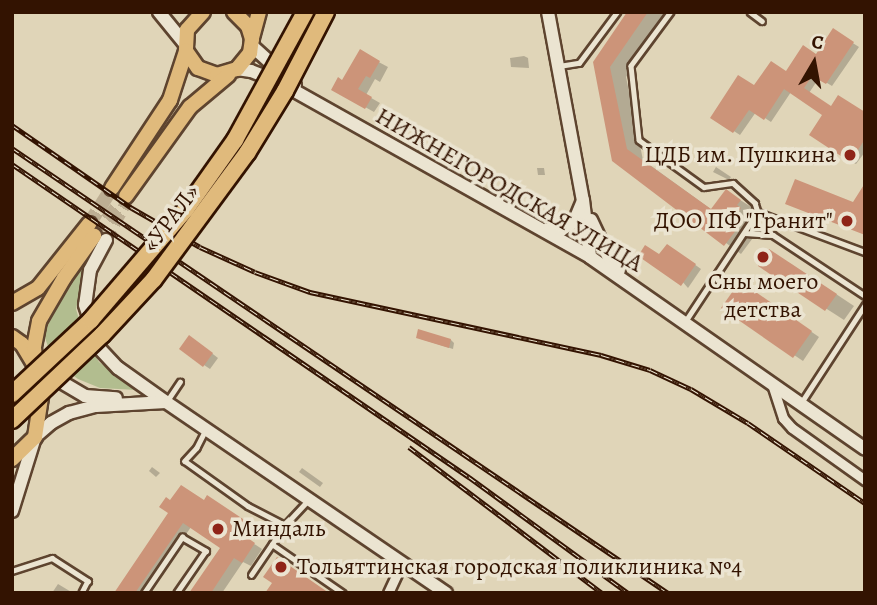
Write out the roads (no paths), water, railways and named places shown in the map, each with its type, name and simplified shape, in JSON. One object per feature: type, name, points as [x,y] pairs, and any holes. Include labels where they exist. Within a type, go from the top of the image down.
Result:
[{"type":"highway","name":"«УРАЛ»","points":[[12,394],[91,320],[186,209],[235,140],[305,12]]},
{"type":"highway","name":"«УРАЛ»","points":[[12,420],[102,335],[154,279],[247,153],[285,92],[326,12]]},
{"type":"main road","points":[[112,188],[170,100],[186,48],[190,24],[203,12]]},
{"type":"main road","points":[[234,12],[248,26],[252,43]]},
{"type":"main road","points":[[127,198],[190,107],[247,59],[259,12]]},
{"type":"main road","points":[[186,48],[193,63],[204,72],[217,75],[234,71]]},
{"type":"main road","points":[[12,303],[38,288],[96,233]]},
{"type":"main road","points":[[12,459],[35,437],[42,391],[34,347],[39,321],[64,278],[96,233]]},
{"type":"main road","points":[[12,337],[22,344],[36,367]]},
{"type":"street","points":[[159,12],[186,48]]},
{"type":"street","name":"НИЖНЕГОРОДСКАЯ УЛИЦА","points":[[548,12],[583,200]]},
{"type":"street","points":[[252,43],[320,106]]},
{"type":"street","name":"НИЖНЕГОРОДСКАЯ УЛИЦА","points":[[234,71],[251,71],[277,82],[545,230],[626,281],[865,449]]},
{"type":"street","points":[[545,230],[561,230],[574,222],[583,200]]},
{"type":"street","points":[[583,200],[590,257]]},
{"type":"street","points":[[583,200],[609,258],[626,281]]},
{"type":"street","points":[[96,233],[85,305],[91,330],[100,349],[118,368],[446,593]]},
{"type":"street","points":[[36,367],[85,396],[166,402]]},
{"type":"street","points":[[771,383],[783,418],[792,428],[865,480]]},
{"type":"street","points":[[12,511],[35,437],[69,413],[96,406],[166,402]]},
{"type":"street","points":[[388,593],[402,563]]},
{"type":"lane","points":[[558,66],[579,63],[617,12]]},
{"type":"lane","points":[[671,12],[631,66],[639,140],[704,187],[733,183],[755,203],[758,212]]},
{"type":"lane","points":[[750,12],[762,20]]},
{"type":"lane","points":[[685,322],[758,212]]},
{"type":"lane","points":[[758,212],[865,252]]},
{"type":"lane","points":[[745,233],[772,235],[865,296]]},
{"type":"lane","points":[[801,404],[865,305]]},
{"type":"lane","points":[[166,402],[180,382]]},
{"type":"lane","points":[[206,429],[197,448],[185,461],[248,506],[285,525]]},
{"type":"lane","points":[[251,575],[285,525],[309,499]]},
{"type":"lane","points":[[144,593],[182,537],[206,551],[177,593]]},
{"type":"lane","points":[[272,544],[343,593]]},
{"type":"lane","points":[[12,571],[52,558],[88,581],[82,593]]},
{"type":"tunnel","points":[[89,224],[112,188]]},
{"type":"tunnel","points":[[94,236],[126,196]]},
{"type":"tunnel","points":[[106,240],[127,201]]},
{"type":"railway","points":[[12,125],[132,208],[200,247],[255,272],[310,292],[601,355],[650,370],[691,389],[748,423],[865,503]]},
{"type":"railway","points":[[12,148],[668,593]]},
{"type":"railway","points":[[12,164],[469,477],[628,593]]},
{"type":"railway","points":[[409,447],[602,593]]},
{"type":"place","name":"ЦДБ им. Пушкина","points":[[850,155]]},
{"type":"place","name":"ДОО ПФ \"Гранит\"","points":[[847,221]]},
{"type":"place","name":"Сны моего детства","points":[[763,257]]},
{"type":"place","name":"Миндаль","points":[[218,529]]},
{"type":"place","name":"Тольяттинская городская поликлиника №4","points":[[281,567]]}]
